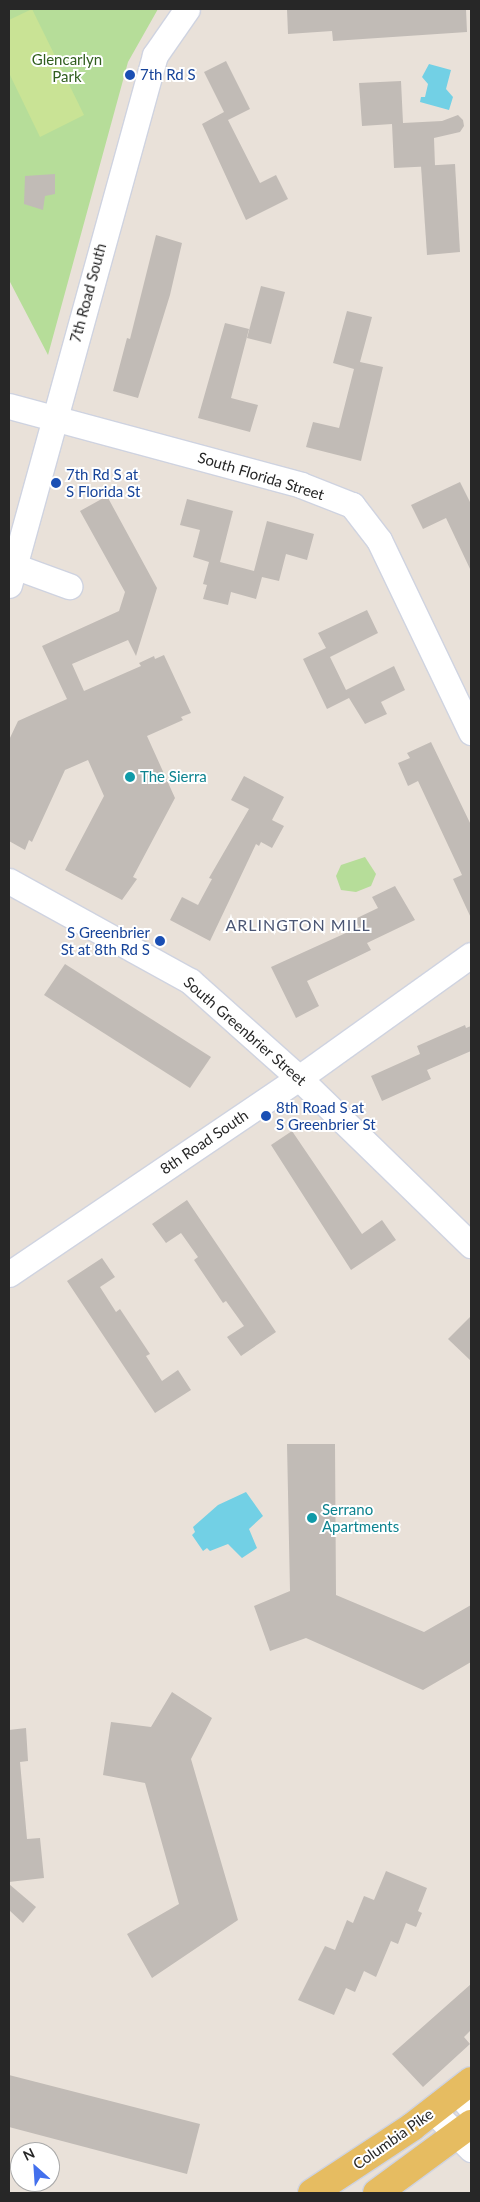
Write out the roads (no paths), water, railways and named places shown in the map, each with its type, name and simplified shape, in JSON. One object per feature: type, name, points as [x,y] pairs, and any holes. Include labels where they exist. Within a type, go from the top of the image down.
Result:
[{"type":"main road","name":"Columbia Pike","points":[[312,2193],[432,2112],[467,2094]]},
{"type":"main road","points":[[377,2193],[467,2135]]},
{"type":"street","name":"7th Road South","points":[[12,576],[155,55],[187,9]]},
{"type":"street","name":"South Florida Street","points":[[9,406],[301,485],[352,505],[379,540],[471,732]]},
{"type":"street","points":[[12,576],[69,586]]},
{"type":"street","name":"South Greenbrier Street","points":[[9,881],[190,981],[299,1078],[471,1245]]},
{"type":"street","name":"8th Road South","points":[[9,1274],[299,1078],[471,956]]},
{"type":"street","points":[[432,2112],[467,2135]]},
{"type":"water","points":[[429,64],[451,70],[446,89],[453,97],[449,110],[420,102],[421,97],[425,97],[428,84],[422,77]]},
{"type":"water","points":[[246,1492],[263,1516],[249,1529],[257,1548],[242,1558],[228,1544],[210,1551],[207,1548],[203,1551],[192,1535],[195,1532],[193,1527],[218,1505]]},
{"type":"place","name":"7th Rd S","points":[[130,75]]},
{"type":"place","name":"7th Rd S at S Florida St","points":[[56,483]]},
{"type":"place","name":"The Sierra","points":[[130,777]]},
{"type":"place","name":"S Greenbrier St at 8th Rd S","points":[[160,941]]},
{"type":"place","name":"8th Road S at S Greenbrier St","points":[[266,1116]]},
{"type":"place","name":"Serrano Apartments","points":[[312,1518]]},
{"type":"district","name":"ARLINGTON MILL","points":[[298,925]]},
{"type":"park label","name":"Glencarlyn Park","points":[[67,68]]}]
